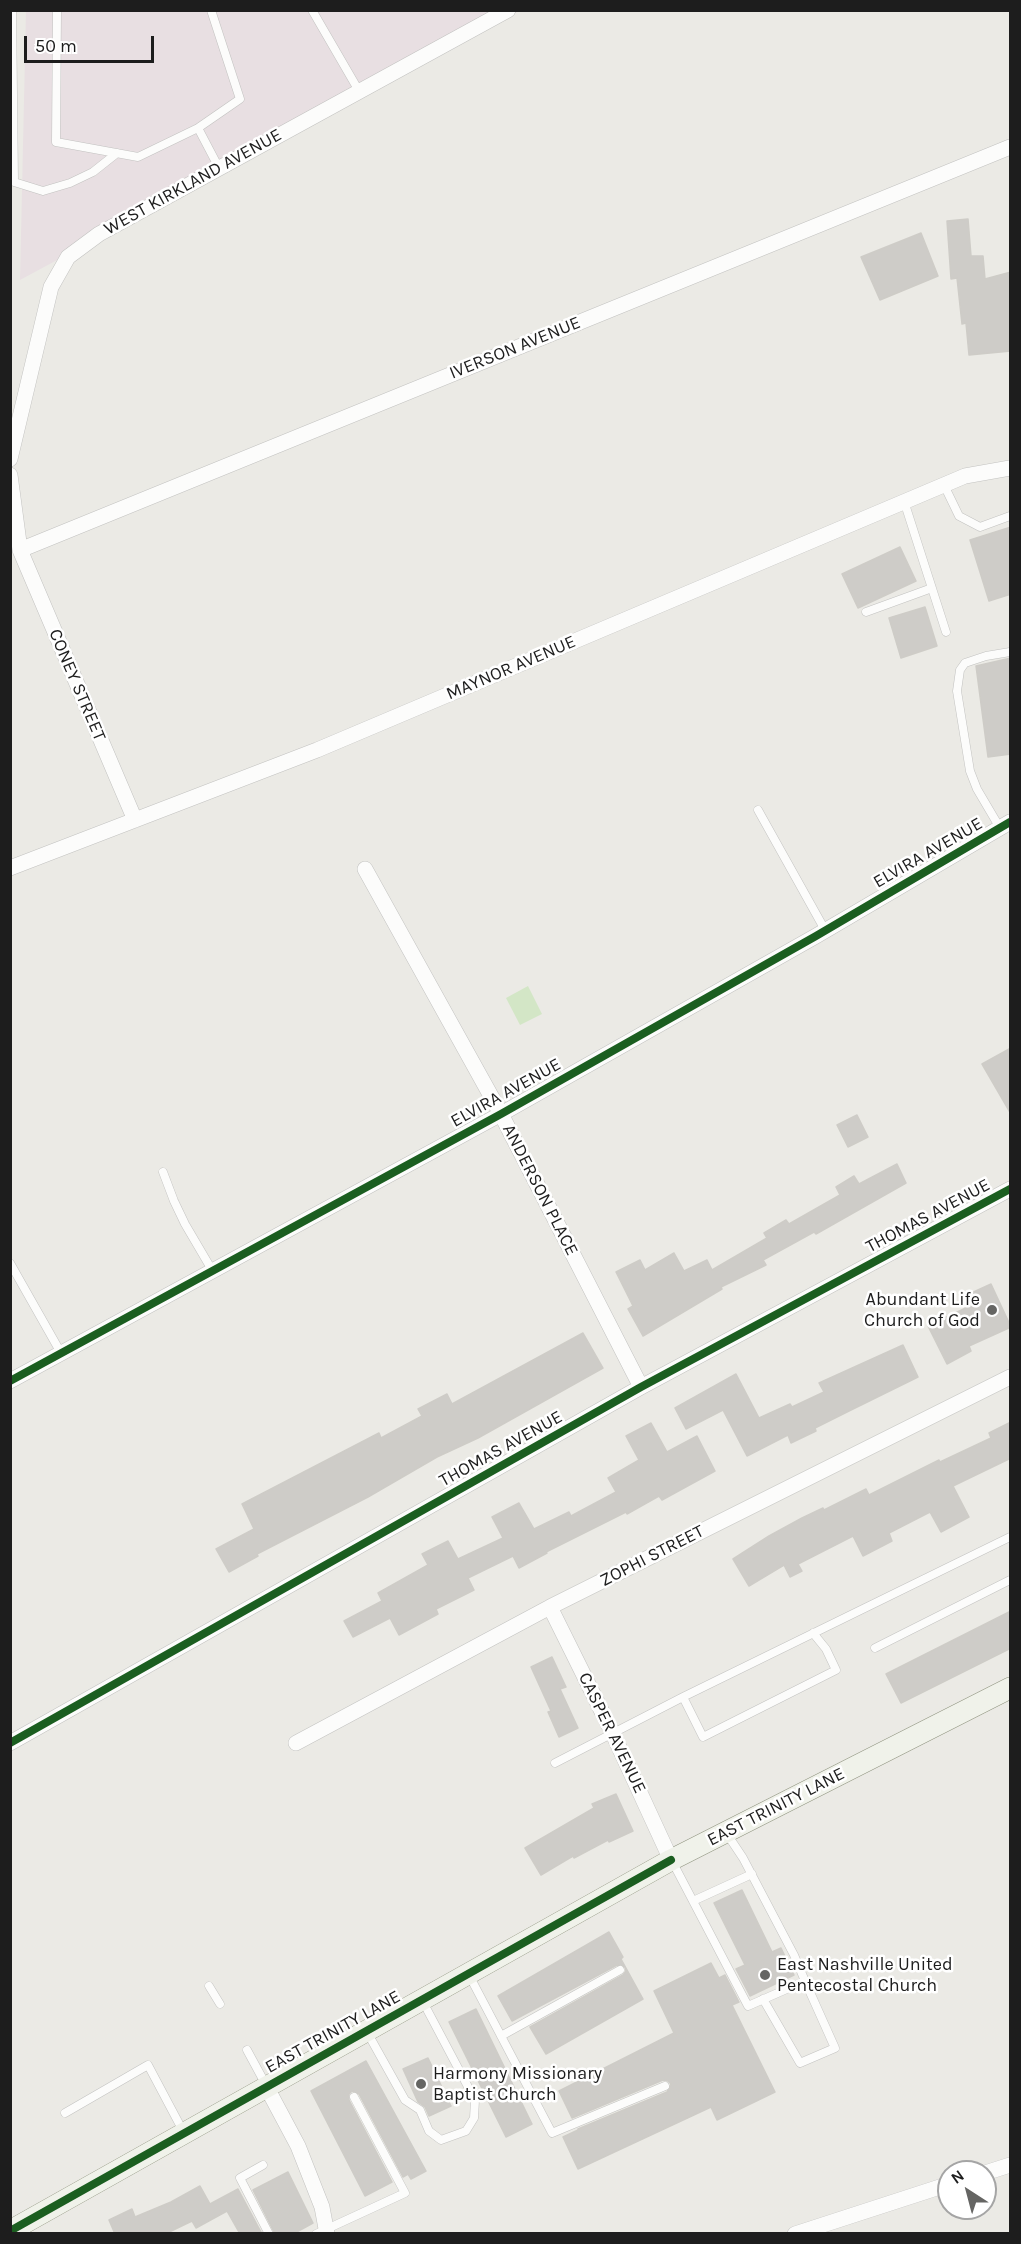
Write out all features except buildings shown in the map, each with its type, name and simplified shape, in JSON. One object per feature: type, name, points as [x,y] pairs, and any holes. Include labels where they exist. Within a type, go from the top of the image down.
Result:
[{"type":"main road","name":"EAST TRINITY LANE","points":[[10,2231],[671,1860],[1011,1688]]},
{"type":"street","name":"WEST KIRKLAND AVENUE","points":[[10,459],[51,286],[68,257],[99,234],[508,10]]},
{"type":"street","name":"IVERSON AVENUE","points":[[20,550],[1011,147]]},
{"type":"street","name":"MAYNOR AVENUE","points":[[10,868],[316,750],[964,476],[1011,468]]},
{"type":"street","points":[[10,475],[20,550]]},
{"type":"street","name":"CONEY STREET","points":[[20,550],[135,820]]},
{"type":"street","name":"ELVIRA AVENUE","points":[[10,1381],[501,1114],[1005,825]]},
{"type":"street","name":"ANDERSON PLACE","points":[[365,869],[501,1114],[641,1387]]},
{"type":"street","name":"THOMAS AVENUE","points":[[10,1743],[641,1387],[1011,1189]]},
{"type":"street","name":"ZOPHI STREET","points":[[296,1743],[550,1607],[1011,1377]]},
{"type":"street","name":"CASPER AVENUE","points":[[550,1607],[614,1734],[671,1860]]},
{"type":"street","points":[[267,2086],[298,2146],[322,2207],[323,2232]]},
{"type":"street","points":[[795,2234],[937,2188]]},
{"type":"lane","points":[[12,10],[14,182],[44,191],[70,183],[93,172],[117,153]]},
{"type":"lane","points":[[57,10],[56,142],[138,157],[198,128],[240,99],[212,10]]},
{"type":"lane","points":[[312,10],[359,91]]},
{"type":"lane","points":[[198,128],[219,168]]},
{"type":"lane","points":[[944,485],[959,516],[980,528],[1011,516]]},
{"type":"lane","points":[[904,501],[946,632]]},
{"type":"lane","points":[[866,612],[932,588]]},
{"type":"lane","points":[[1005,825],[976,789],[970,771],[957,691],[960,670],[965,663],[986,656],[1011,652]]},
{"type":"lane","points":[[758,810],[825,930]]},
{"type":"lane","points":[[164,1172],[185,1224],[212,1270]]},
{"type":"lane","points":[[10,1263],[61,1353]]},
{"type":"lane","points":[[555,1763],[683,1697],[1011,1537]]},
{"type":"lane","points":[[875,1648],[1011,1580]]},
{"type":"lane","points":[[683,1697],[703,1737],[836,1670],[826,1649],[813,1633]]},
{"type":"lane","points":[[726,1832],[752,1874],[794,1955],[835,2048],[800,2063],[763,2000]]},
{"type":"lane","points":[[671,1860],[748,2006],[805,1982]]},
{"type":"lane","points":[[693,1901],[752,1874]]},
{"type":"lane","points":[[501,2036],[620,1970]]},
{"type":"lane","points":[[468,1974],[552,2133],[665,2086]]},
{"type":"lane","points":[[209,1986],[220,2004]]},
{"type":"lane","points":[[367,2031],[405,2100],[420,2110],[429,2131],[441,2140],[465,2131],[474,2118],[475,2100],[422,2000]]},
{"type":"lane","points":[[247,2050],[267,2086]]},
{"type":"lane","points":[[65,2113],[148,2065],[184,2133]]},
{"type":"lane","points":[[323,2232],[405,2193],[354,2097]]},
{"type":"lane","points":[[263,2165],[240,2178],[269,2234]]},
{"type":"shaded area","points":[[26,11],[519,11],[20,280]]},
{"type":"green space","points":[[528,986],[542,1014],[520,1025],[506,998]]},
{"type":"cycle path","points":[[10,1381],[501,1114],[816,936],[1010,822]]},
{"type":"cycle path","points":[[10,1743],[641,1387],[1010,1189]]},
{"type":"cycle path","points":[[10,2231],[671,1860]]},
{"type":"place","name":"Abundant Life Church of God","points":[[992,1310]]},
{"type":"place","name":"East Nashville United Pentecostal Church","points":[[765,1975]]},
{"type":"place","name":"Harmony Missionary Baptist Church","points":[[421,2084]]}]
